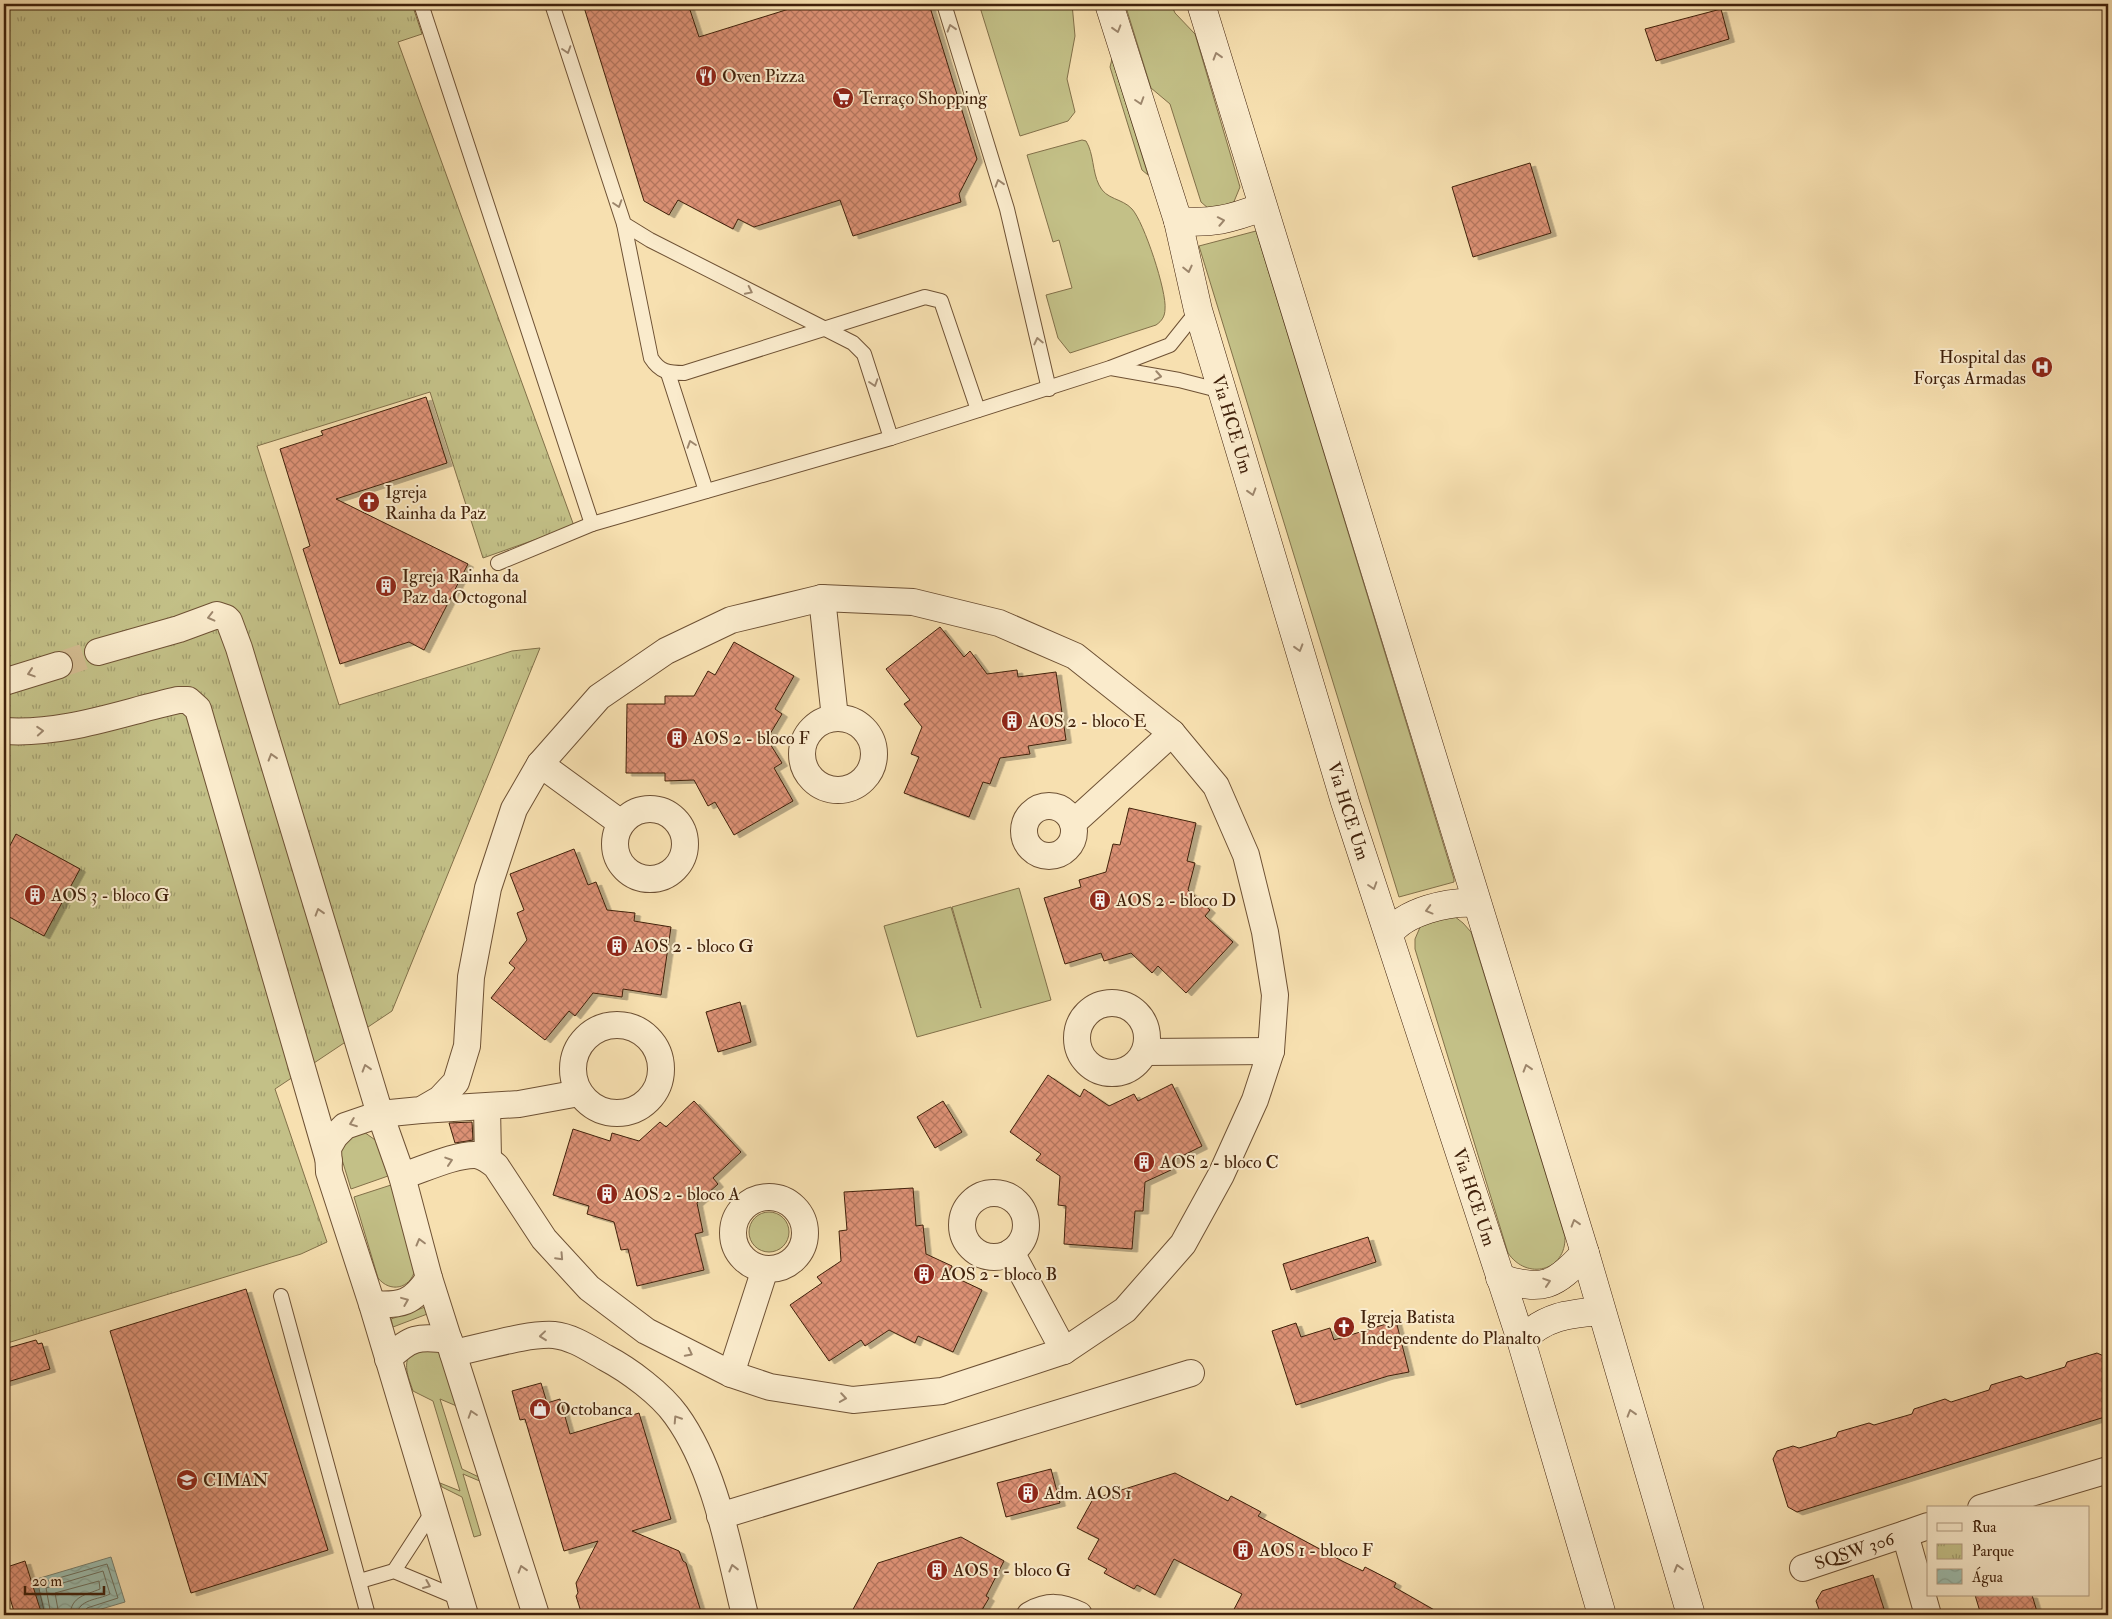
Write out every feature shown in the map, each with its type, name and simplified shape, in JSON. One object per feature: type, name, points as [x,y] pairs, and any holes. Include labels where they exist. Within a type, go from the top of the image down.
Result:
[{"type":"main road","name":"Via HCE Um","points":[[1109,4],[1178,221],[1198,310],[1345,802],[1521,1340],[1602,1615]]},
{"type":"main road","points":[[1201,4],[1585,1253],[1691,1615]]},
{"type":"main road","points":[[1178,221],[1202,224],[1225,220],[1262,207]]},
{"type":"main road","points":[[1389,934],[1409,916],[1461,902],[1476,903]]},
{"type":"main road","points":[[1500,1278],[1525,1286],[1547,1283],[1566,1273],[1585,1253]]},
{"type":"main road","points":[[1521,1340],[1533,1329],[1550,1318],[1571,1313],[1601,1311]]},
{"type":"street","points":[[822,598],[835,718]]},
{"type":"street","points":[[402,1176],[466,1156],[477,1155],[488,1159],[496,1166],[544,1239],[589,1288],[646,1331],[731,1374],[770,1387],[853,1400],[942,1391],[1064,1351],[1125,1310],[1183,1244],[1221,1174],[1255,1100],[1271,1050],[1275,995],[1265,932],[1246,855],[1216,786],[1172,732],[1075,656],[999,623],[913,602],[822,598],[731,620],[666,651],[599,698],[540,764],[514,808],[488,888],[471,978],[466,1046],[456,1082],[440,1099],[421,1110]]},
{"type":"street","points":[[98,652],[179,629],[217,615],[226,618],[228,621],[239,648],[380,1114],[402,1176],[430,1278],[536,1615]]},
{"type":"street","points":[[4,682],[59,665]]},
{"type":"street","points":[[4,731],[20,732],[76,726],[178,700],[188,700],[198,709],[329,1161]]},
{"type":"street","points":[[1073,823],[1172,732]]},
{"type":"street","points":[[540,764],[622,823]]},
{"type":"street","points":[[1144,1052],[1271,1050]]},
{"type":"street","points":[[463,1607],[372,1304],[329,1172],[328,1148],[344,1126],[380,1114],[519,1104],[580,1093]]},
{"type":"street","points":[[487,1107],[488,1159]]},
{"type":"street","points":[[1011,1252],[1064,1351]]},
{"type":"street","points":[[731,1374],[765,1269]]},
{"type":"street","points":[[372,1304],[390,1305],[404,1303],[419,1294],[430,1278]]},
{"type":"street","points":[[388,1359],[402,1344],[414,1338],[428,1337],[451,1346],[554,1335],[578,1342],[614,1362],[646,1386],[676,1415],[701,1461],[720,1516],[745,1615]]},
{"type":"street","points":[[720,1516],[1191,1374]]},
{"type":"street","points":[[1988,1506],[2108,1470]]},
{"type":"street","name":"SQSW 306","points":[[1803,1568],[1917,1530],[1928,1615]]},
{"type":"street","points":[[1030,1615],[1052,1607],[1065,1608],[1079,1615]]},
{"type":"lane","points":[[421,4],[592,524]]},
{"type":"lane","points":[[552,4],[624,224],[651,358],[657,368],[668,373],[684,373],[924,297],[934,298],[941,301],[978,410]]},
{"type":"lane","points":[[944,4],[1007,209],[1049,389]]},
{"type":"lane","points":[[624,224],[728,280],[853,343],[864,354],[891,438]]},
{"type":"lane","points":[[498,563],[592,524],[891,438],[1110,368],[1170,345],[1198,310]]},
{"type":"lane","points":[[1110,368],[1179,380],[1222,391]]},
{"type":"lane","points":[[668,373],[706,491]]},
{"type":"lane","points":[[281,1296],[368,1615]]},
{"type":"lane","points":[[360,1581],[394,1571],[433,1512]]},
{"type":"lane","points":[[394,1571],[463,1607]]},
{"type":"green space","points":[[4,4],[412,4],[422,34],[398,42],[574,526],[483,558],[430,392],[257,446],[339,705],[512,651],[540,648],[392,1011],[275,1089],[327,1242],[301,1254],[4,1344]]},
{"type":"green space","points":[[979,4],[1072,4],[1075,36],[1067,79],[1075,112],[1068,121],[1020,136]]},
{"type":"green space","points":[[1125,4],[1171,4],[1175,13],[1195,34],[1240,187],[1233,204],[1209,209],[1201,202],[1170,104],[1151,88]]},
{"type":"green space","points":[[1112,59],[1148,175],[1142,170],[1110,67]]},
{"type":"green space","points":[[1082,140],[1086,141],[1089,146],[1095,174],[1102,190],[1128,205],[1137,216],[1143,228],[1159,273],[1165,300],[1165,312],[1163,318],[1156,325],[1070,353],[1058,338],[1046,295],[1072,288],[1059,240],[1053,242],[1027,155]]},
{"type":"green space","points":[[1256,231],[1454,879],[1454,882],[1399,897],[1199,246]]},
{"type":"green space","points":[[1019,888],[1051,1000],[917,1037],[884,926],[951,907],[981,1008],[952,907]]},
{"type":"green space","points":[[1454,916],[1471,932],[1565,1237],[1564,1249],[1559,1258],[1544,1268],[1525,1267],[1516,1262],[1508,1253],[1415,949],[1415,939],[1421,925]]},
{"type":"green space","points":[[364,1132],[378,1142],[388,1176],[351,1189],[340,1153],[344,1140]]},
{"type":"green space","points":[[391,1185],[415,1270],[409,1281],[399,1287],[388,1286],[378,1278],[354,1197]]},
{"type":"green space","points":[[769,1212],[783,1218],[789,1232],[783,1246],[769,1252],[755,1246],[749,1232],[755,1218]]},
{"type":"green space","points":[[428,1306],[430,1313],[393,1327],[391,1319]]},
{"type":"green space","points":[[412,1350],[439,1351],[459,1407],[440,1399],[462,1469],[481,1478],[482,1482],[463,1474],[481,1535],[474,1537],[462,1497],[442,1487],[440,1483],[460,1491],[433,1401],[413,1391],[411,1386],[407,1360]]},
{"type":"water","points":[[111,1557],[125,1602],[81,1615],[40,1615],[30,1581]]},
{"type":"building","name":"Terraço Shopping","points":[[583,4],[688,4],[699,37],[805,4],[929,4],[977,159],[959,194],[961,202],[853,236],[840,200],[754,227],[738,219],[733,229],[678,200],[669,215],[644,201]]},
{"type":"building","points":[[1721,9],[1729,39],[1656,61],[1645,29]]},
{"type":"building","points":[[1530,163],[1551,233],[1473,257],[1452,187]]},
{"type":"building","points":[[426,397],[447,463],[336,499],[468,564],[424,650],[409,642],[340,664],[303,549],[310,546],[280,449],[323,435],[321,431]]},
{"type":"building","name":"AOS 2 - bloco E","points":[[940,627],[964,657],[970,651],[987,674],[1017,670],[1018,677],[1056,672],[1066,740],[1028,746],[1030,754],[1000,758],[990,784],[983,782],[969,817],[904,793],[919,757],[911,754],[922,727],[904,704],[910,700],[886,669]]},
{"type":"building","name":"AOS 2 - bloco F","points":[[734,642],[794,676],[775,709],[782,714],[767,739],[782,763],[774,768],[793,801],[734,835],[715,802],[708,806],[694,780],[665,781],[665,773],[626,773],[627,704],[665,704],[665,696],[694,696],[708,671],[715,675]]},
{"type":"building","name":"AOS 2 - bloco D","points":[[1129,808],[1196,823],[1187,861],[1195,863],[1188,890],[1210,910],[1205,916],[1233,942],[1186,993],[1158,966],[1152,973],[1131,953],[1104,961],[1101,953],[1065,964],[1044,898],[1081,887],[1079,880],[1106,872],[1113,844],[1120,845]]},
{"type":"building","name":"AOS 3 - bloco G","points":[[16,834],[80,869],[44,936],[4,914],[4,857]]},
{"type":"building","name":"AOS 2 - bloco G","points":[[574,849],[588,885],[596,882],[607,910],[635,913],[634,921],[671,927],[661,995],[623,989],[622,997],[593,993],[575,1016],[569,1011],[545,1040],[491,998],[515,968],[509,963],[527,940],[517,913],[524,910],[510,874]]},
{"type":"building","points":[[740,1002],[751,1042],[718,1052],[706,1012]]},
{"type":"building","name":"AOS 2 - bloco C","points":[[1048,1075],[1080,1097],[1084,1089],[1109,1106],[1134,1094],[1138,1101],[1172,1084],[1202,1146],[1168,1163],[1171,1170],[1145,1182],[1143,1211],[1135,1211],[1132,1249],[1064,1244],[1066,1206],[1058,1205],[1060,1176],[1036,1160],[1041,1154],[1010,1132]]},
{"type":"building","name":"AOS 2 - bloco A","points":[[694,1101],[741,1152],[713,1178],[718,1184],[697,1203],[703,1232],[695,1234],[704,1270],[637,1286],[628,1249],[621,1250],[614,1222],[587,1214],[589,1206],[553,1195],[573,1129],[610,1141],[612,1133],[639,1141],[660,1122],[666,1127]]},
{"type":"building","points":[[943,1101],[962,1132],[935,1148],[917,1117]]},
{"type":"building","points":[[472,1122],[473,1140],[455,1143],[449,1123]]},
{"type":"building","name":"AOS 2 - bloco B","points":[[913,1188],[916,1226],[923,1225],[926,1254],[952,1266],[948,1274],[982,1290],[953,1352],[918,1336],[915,1343],[889,1330],[865,1346],[861,1340],[829,1361],[790,1305],[822,1283],[817,1277],[841,1261],[839,1231],[847,1230],[844,1192]]},
{"type":"building","name":"Igreja Batista Independente do Planalto","points":[[1368,1237],[1376,1262],[1291,1290],[1283,1264]]},
{"type":"building","points":[[246,1289],[328,1550],[191,1593],[110,1331]]},
{"type":"building","name":"Igreja Batista Independente do Planalto","points":[[1396,1321],[1409,1372],[1388,1376],[1296,1405],[1272,1331],[1296,1323],[1301,1337],[1330,1328],[1334,1340]]},
{"type":"building","points":[[36,1340],[38,1344],[42,1343],[50,1369],[4,1383],[4,1349]]},
{"type":"building","points":[[2097,1353],[2108,1358],[2108,1416],[1797,1512],[1788,1507],[1773,1459],[1777,1451],[1793,1446],[1799,1448],[1836,1437],[1838,1432],[1869,1423],[1874,1425],[1912,1414],[1914,1409],[1945,1399],[1951,1402],[1989,1390],[1991,1385],[2021,1376],[2026,1379],[2065,1367],[2067,1362]]},
{"type":"building","points":[[541,1383],[547,1403],[560,1399],[570,1434],[639,1413],[671,1519],[632,1531],[679,1551],[683,1561],[686,1563],[702,1615],[582,1615],[576,1596],[578,1593],[576,1583],[598,1541],[564,1551],[525,1419],[520,1420],[512,1391]]},
{"type":"building","name":"Adm. AOS 1","points":[[1051,1469],[1060,1503],[1006,1517],[997,1483]]},
{"type":"building","name":"AOS 1 - bloco F","points":[[1175,1473],[1228,1501],[1231,1496],[1261,1512],[1258,1516],[1344,1562],[1363,1571],[1365,1567],[1396,1583],[1394,1587],[1443,1615],[1231,1615],[1242,1594],[1174,1559],[1155,1595],[1137,1585],[1134,1589],[1104,1573],[1107,1569],[1088,1559],[1099,1539],[1077,1528],[1093,1499]]},
{"type":"building","name":"AOS 1 - bloco G","points":[[961,1537],[1004,1561],[986,1596],[989,1598],[979,1615],[850,1615],[878,1563]]},
{"type":"building","points":[[25,1561],[42,1615],[15,1615],[4,1578],[4,1568]]},
{"type":"building","points":[[1873,1575],[1886,1615],[1821,1615],[1816,1601],[1822,1591]]},
{"type":"building","points":[[1975,1596],[2032,1596],[2038,1615],[1981,1615]]},
{"type":"tunnel","points":[[59,665],[98,652]]},
{"type":"place","name":"Oven Pizza","points":[[706,76]]},
{"type":"place","name":"Terraço Shopping","points":[[843,98]]},
{"type":"place","name":"Hospital das Forças Armadas","points":[[2042,367]]},
{"type":"place","name":"Igreja Rainha da Paz","points":[[369,502]]},
{"type":"place","name":"Igreja Rainha da Paz da Octogonal","points":[[386,586]]},
{"type":"place","name":"AOS 2 - bloco E","points":[[1012,721]]},
{"type":"place","name":"AOS 2 - bloco F","points":[[677,738]]},
{"type":"place","name":"AOS 3 - bloco G","points":[[35,895]]},
{"type":"place","name":"AOS 2 - bloco D","points":[[1100,900]]},
{"type":"place","name":"AOS 2 - bloco G","points":[[617,946]]},
{"type":"place","name":"AOS 2 - bloco C","points":[[1144,1162]]},
{"type":"place","name":"AOS 2 - bloco A","points":[[607,1194]]},
{"type":"place","name":"AOS 2 - bloco B","points":[[924,1274]]},
{"type":"place","name":"Igreja Batista Independente do Planalto","points":[[1344,1327]]},
{"type":"place","name":"Octobanca","points":[[540,1409]]},
{"type":"place","name":"CIMAN","points":[[187,1480]]},
{"type":"place","name":"Adm. AOS 1","points":[[1028,1493]]},
{"type":"place","name":"AOS 1 - bloco F","points":[[1243,1550]]},
{"type":"place","name":"AOS 1 - bloco G","points":[[937,1570]]}]
